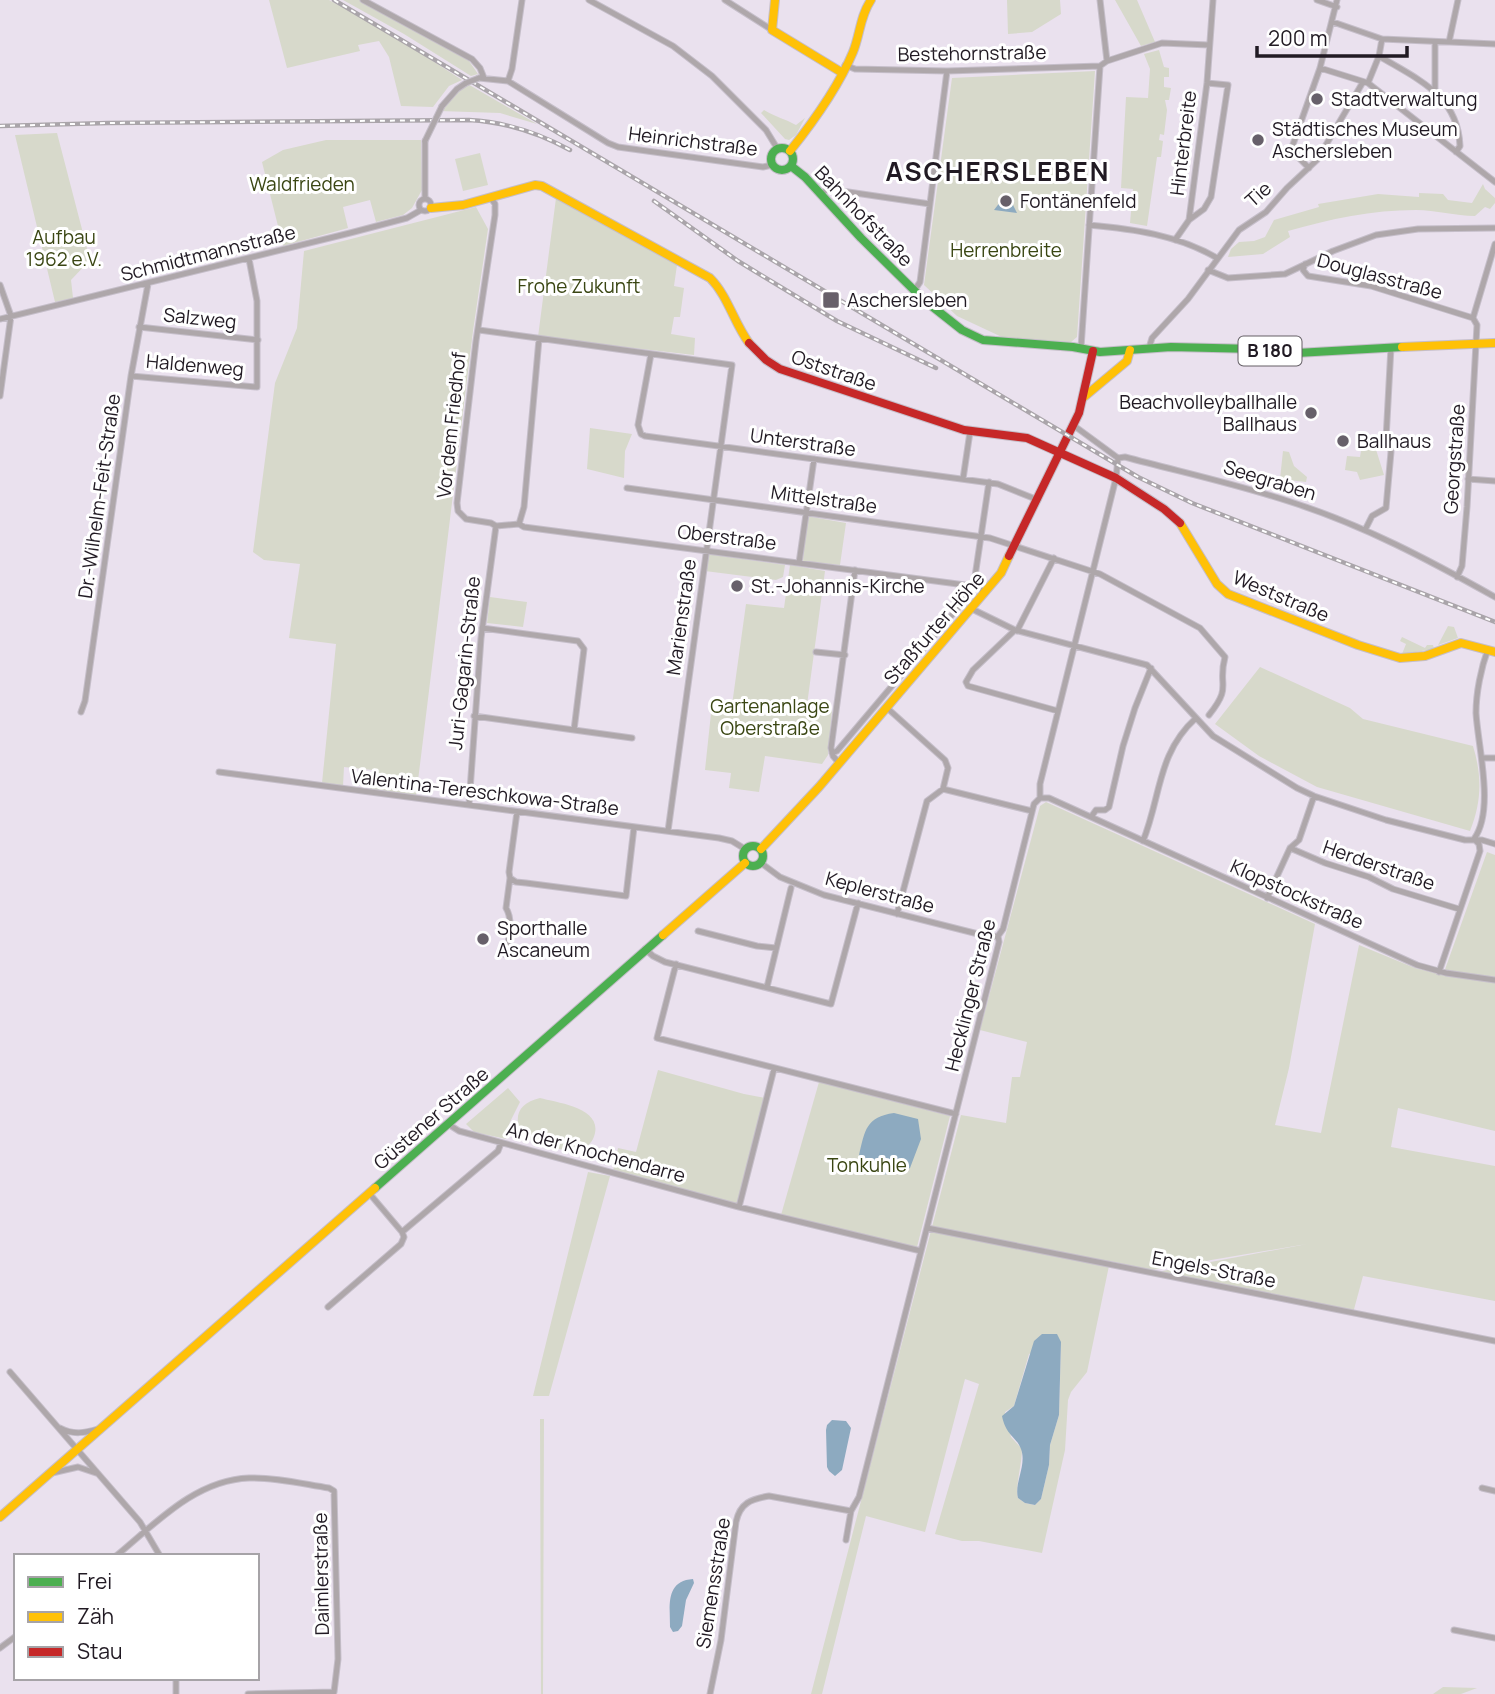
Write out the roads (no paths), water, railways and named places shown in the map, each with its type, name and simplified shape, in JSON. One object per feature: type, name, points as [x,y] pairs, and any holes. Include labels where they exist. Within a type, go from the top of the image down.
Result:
[{"type":"main road","points":[[775,0],[772,30],[843,69]]},
{"type":"main road","points":[[790,151],[854,50],[864,10],[871,0]]},
{"type":"main road","points":[[783,147],[790,151],[793,158],[791,166],[782,170],[772,165],[771,153],[777,148],[783,147]]},
{"type":"main road","name":"Bahnhofstraße","points":[[791,166],[805,177],[914,291]]},
{"type":"main road","name":"Oststraße","points":[[491,198],[535,185],[542,186],[710,278],[721,289],[740,330],[761,356],[780,369],[970,432],[1022,436],[1060,453]]},
{"type":"main road","points":[[431,208],[447,208],[491,198]]},
{"type":"main road","name":"B 180","points":[[914,291],[957,327],[977,338],[1093,351],[1149,348],[1255,349],[1297,353],[1495,343]]},
{"type":"main road","points":[[1084,397],[1127,361],[1130,350]]},
{"type":"main road","name":"Staßfurter Höhe","points":[[761,849],[839,763],[1006,566],[1073,425],[1084,397],[1093,351]]},
{"type":"main road","points":[[1088,377],[1091,382],[1099,384]]},
{"type":"main road","name":"Weststraße","points":[[1060,453],[1116,478],[1164,509],[1181,524],[1217,584],[1228,594],[1397,658],[1425,656],[1461,643],[1471,643],[1492,651]]},
{"type":"main road","points":[[753,846],[761,849],[761,863],[753,867],[745,863],[742,856],[745,849],[753,846]]},
{"type":"main road","name":"Güstener Straße","points":[[0,1517],[745,863]]},
{"type":"street","points":[[363,0],[472,59],[480,68],[482,78]]},
{"type":"street","points":[[508,81],[522,0]]},
{"type":"street","points":[[589,0],[673,47],[712,76],[766,130],[777,148]]},
{"type":"street","points":[[725,0],[772,30]]},
{"type":"street","points":[[1100,0],[1107,61]]},
{"type":"street","name":"Hinterbreite","points":[[1175,240],[1189,220],[1207,83],[1213,0]]},
{"type":"street","points":[[1309,168],[1291,150],[1320,68],[1337,4],[1317,0]]},
{"type":"street","points":[[1449,42],[1457,3]]},
{"type":"street","points":[[1333,22],[1382,39],[1495,44]]},
{"type":"street","name":"Tie","points":[[1149,348],[1153,338],[1182,307],[1239,230],[1266,212],[1325,148],[1379,57],[1382,39]]},
{"type":"street","points":[[1434,90],[1435,42]]},
{"type":"street","points":[[1081,348],[1100,66],[1107,61],[1162,43],[1209,45]]},
{"type":"street","points":[[1379,57],[1434,90],[1452,113],[1460,143],[1456,152]]},
{"type":"street","name":"Bestehornstraße","points":[[843,69],[947,71],[1100,66]]},
{"type":"street","points":[[1320,68],[1365,83],[1418,120],[1495,182]]},
{"type":"street","points":[[914,291],[920,282],[947,71]]},
{"type":"street","name":"Heinrichstraße","points":[[425,198],[425,141],[442,106],[457,89],[482,78],[508,81],[608,144],[762,167],[772,165]]},
{"type":"street","points":[[1189,220],[1204,209],[1211,197],[1228,85],[1207,83]]},
{"type":"street","points":[[820,194],[828,189],[929,204]]},
{"type":"street","points":[[425,198],[431,202],[431,208],[426,211],[421,209],[419,204],[425,198]]},
{"type":"street","name":"Vor dem Friedhof","points":[[466,519],[458,511],[457,503],[495,215],[495,204],[491,198]]},
{"type":"street","name":"Schmidtmannstraße","points":[[0,319],[407,218],[421,209]]},
{"type":"street","points":[[1090,225],[1137,229],[1204,250],[1217,258]]},
{"type":"street","points":[[1208,270],[1222,277],[1235,278],[1285,274],[1376,235],[1418,229],[1495,228]]},
{"type":"street","points":[[1478,342],[1477,325],[1473,318],[1495,244]]},
{"type":"street","points":[[249,259],[257,301],[258,340]]},
{"type":"street","name":"Douglasstraße","points":[[1305,264],[1303,270],[1312,278],[1371,286],[1473,318]]},
{"type":"street","name":"Dr.-Wilhelm-Feit-Straße","points":[[81,712],[85,701],[131,376],[148,284]]},
{"type":"street","points":[[0,285],[11,316],[0,397]]},
{"type":"street","name":"Salzweg","points":[[139,327],[258,340]]},
{"type":"street","points":[[479,330],[651,354]]},
{"type":"street","points":[[519,524],[524,507],[539,339]]},
{"type":"street","name":"Haldenweg","points":[[131,376],[257,387],[258,340]]},
{"type":"street","name":"Georgstraße","points":[[1457,577],[1462,566],[1478,342]]},
{"type":"street","points":[[1365,530],[1372,516],[1386,508],[1389,492],[1391,452],[1386,439],[1391,347]]},
{"type":"street","name":"Marienstraße","points":[[651,354],[732,365],[668,831]]},
{"type":"street","name":"Unterstraße","points":[[651,354],[638,425],[641,434],[989,482],[1017,490],[1038,500]]},
{"type":"street","name":"Seegraben","points":[[1073,425],[1118,458],[1125,457],[1273,496],[1408,549],[1495,597]]},
{"type":"street","points":[[963,479],[970,432]]},
{"type":"street","name":"Hecklinger Straße","points":[[846,1541],[851,1511],[859,1497],[956,1114],[999,942],[998,936],[1003,929],[1032,811],[1040,798],[1040,784],[1116,478],[1118,458]]},
{"type":"street","points":[[799,563],[814,459]]},
{"type":"street","points":[[1468,479],[1495,481]]},
{"type":"street","points":[[973,586],[989,482]]},
{"type":"street","name":"Mittelstraße","points":[[627,488],[982,537],[1093,571],[1200,628],[1225,657],[1225,690],[1221,701],[1209,715]]},
{"type":"street","name":"Oberstraße","points":[[466,519],[496,526],[519,524],[524,527],[973,586],[986,592]]},
{"type":"street","name":"Juri-Gagarin-Straße","points":[[468,804],[482,628],[496,526]]},
{"type":"street","points":[[1054,558],[1016,631],[973,670],[968,677],[968,686],[1058,711]]},
{"type":"street","points":[[839,763],[832,753],[855,570]]},
{"type":"street","name":"Staßfurter Höhe","points":[[832,753],[837,751],[971,593],[973,586]]},
{"type":"street","points":[[972,609],[1016,631],[1136,661],[1151,668],[1213,736],[1314,796],[1378,818],[1465,840],[1474,839],[1495,844]]},
{"type":"street","points":[[482,628],[578,641],[583,649],[574,730]]},
{"type":"street","points":[[1474,839],[1481,825],[1486,801],[1486,775],[1479,741],[1477,701],[1492,651]]},
{"type":"street","points":[[816,652],[845,655]]},
{"type":"street","points":[[1091,817],[1096,810],[1109,807],[1123,746],[1151,668]]},
{"type":"street","points":[[886,707],[945,760],[948,768],[943,789],[927,801],[897,914]]},
{"type":"street","points":[[474,716],[632,738]]},
{"type":"street","points":[[1143,841],[1171,747],[1196,718]]},
{"type":"street","points":[[1483,758],[1495,758]]},
{"type":"street","name":"Valentina-Tereschkowa-Straße","points":[[219,772],[727,839],[745,849]]},
{"type":"street","points":[[943,789],[1032,811]]},
{"type":"street","points":[[1267,898],[1290,848],[1298,841],[1314,796]]},
{"type":"street","name":"Klopstockstraße","points":[[1040,798],[1049,798],[1410,962],[1438,972],[1495,980]]},
{"type":"street","points":[[506,955],[510,914],[506,908],[517,811]]},
{"type":"street","points":[[510,878],[516,882],[626,896],[634,827]]},
{"type":"street","points":[[1438,972],[1480,851],[1479,844],[1474,839]]},
{"type":"street","name":"Herderstraße","points":[[1290,848],[1398,890],[1459,909]]},
{"type":"street","name":"Keplerstraße","points":[[761,863],[783,879],[824,895],[990,937],[998,936]]},
{"type":"street","points":[[767,987],[791,888]]},
{"type":"street","points":[[645,949],[657,958],[676,964],[831,1004],[858,904]]},
{"type":"street","points":[[698,930],[757,946],[776,948]]},
{"type":"street","points":[[676,964],[656,1038],[956,1114]]},
{"type":"street","points":[[739,1207],[774,1069]]},
{"type":"street","name":"An der Knochendarre","points":[[449,1124],[456,1130],[500,1143],[739,1207],[921,1251]]},
{"type":"street","points":[[402,1232],[498,1151],[500,1143]]},
{"type":"street","points":[[328,1307],[401,1244],[404,1237],[369,1194]]},
{"type":"street","name":"Engels-Straße","points":[[926,1228],[1495,1341]]},
{"type":"street","points":[[10,1372],[146,1531],[159,1554]]},
{"type":"street","points":[[55,1425],[68,1432],[82,1433],[101,1428]]},
{"type":"street","points":[[50,1474],[78,1467],[99,1475]]},
{"type":"street","name":"Daimlerstraße","points":[[146,1531],[198,1490],[223,1481],[264,1478],[330,1488],[334,1491],[338,1659],[334,1692],[248,1694]]},
{"type":"street","points":[[1482,1488],[1495,1491]]},
{"type":"street","name":"Siemensstraße","points":[[710,1694],[741,1507],[756,1498],[769,1496],[851,1511]]},
{"type":"street","points":[[118,1554],[146,1531]]},
{"type":"street","points":[[1454,1630],[1495,1638]]},
{"type":"water","name":"Fontänenfeld","points":[[1007,193],[1017,213],[994,210]]},
{"type":"water","points":[[894,1113],[918,1119],[921,1139],[910,1168],[889,1174],[872,1173],[859,1155],[865,1132],[872,1121]]},
{"type":"water","points":[[1042,1334],[1057,1334],[1061,1342],[1059,1415],[1050,1445],[1049,1465],[1041,1499],[1035,1505],[1018,1498],[1022,1468],[1021,1449],[1006,1428],[1002,1416],[1014,1406],[1034,1341]]},
{"type":"water","points":[[832,1420],[846,1421],[851,1428],[842,1470],[835,1476],[827,1467],[826,1430]]},
{"type":"water","points":[[693,1579],[682,1626],[673,1632],[670,1627],[670,1603],[673,1590],[678,1584]]},
{"type":"railway","points":[[334,0],[1138,477],[1192,503],[1495,622]]},
{"type":"railway","points":[[0,126],[469,120],[521,129],[570,150]]},
{"type":"railway","points":[[654,201],[738,261],[837,321],[936,368]]},
{"type":"place","name":"Stadtverwaltung","points":[[1317,99]]},
{"type":"place","name":"Städtisches Museum Aschersleben","points":[[1258,140]]},
{"type":"place","name":"Fontänenfeld","points":[[1006,201]]},
{"type":"place","name":"Aschersleben","points":[[831,300]]},
{"type":"place","name":"Beachvolleyballhalle Ballhaus","points":[[1311,413]]},
{"type":"place","name":"Ballhaus","points":[[1343,441]]},
{"type":"place","name":"St.-Johannis-Kirche","points":[[737,586]]},
{"type":"place","name":"Sporthalle Ascaneum","points":[[483,939]]},
{"type":"district","name":"ASCHERSLEBEN","points":[[998,172]]},
{"type":"park label","name":"Waldfrieden","points":[[302,184]]},
{"type":"park label","name":"Aufbau 1962 e.V.","points":[[64,248]]},
{"type":"park label","name":"Herrenbreite","points":[[1006,250]]},
{"type":"park label","name":"Frohe Zukunft","points":[[579,286]]},
{"type":"park label","name":"Gartenanlage Oberstraße","points":[[770,717]]},
{"type":"park label","name":"Tonkuhle","points":[[867,1165]]}]
